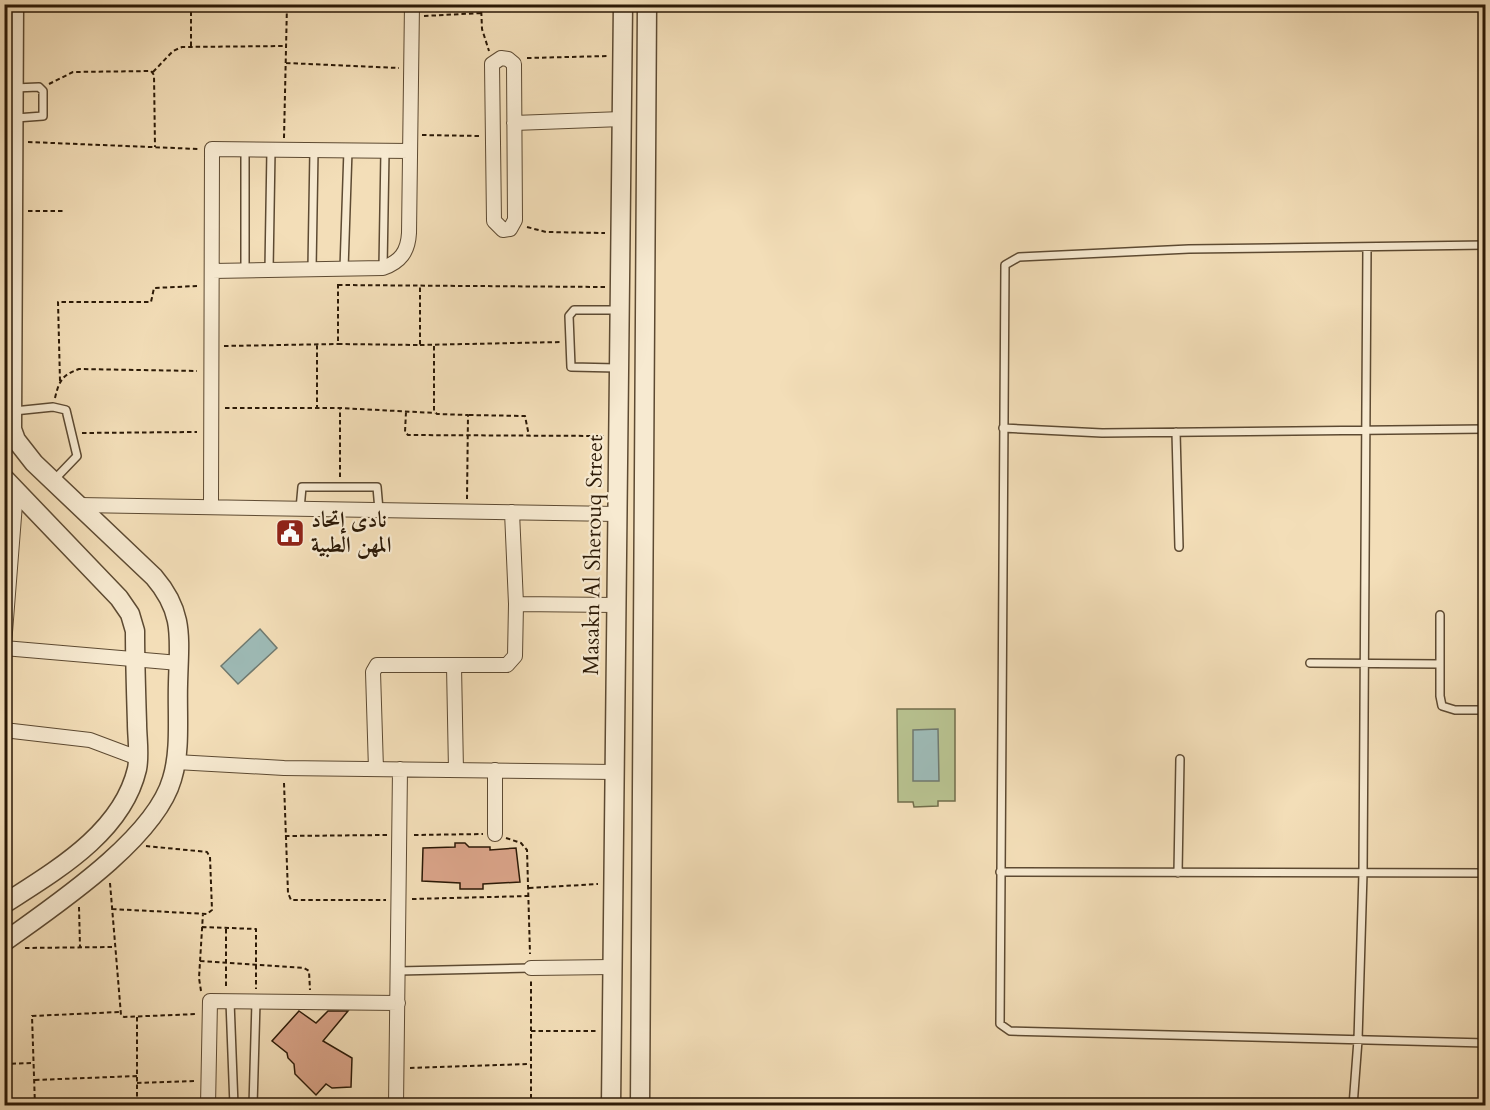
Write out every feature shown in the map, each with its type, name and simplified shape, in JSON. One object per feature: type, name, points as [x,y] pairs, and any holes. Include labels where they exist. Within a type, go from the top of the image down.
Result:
[{"type":"street","name":"Masakn Al Sherouq Street","points":[[611,1106],[623,4]]},
{"type":"street","points":[[640,1106],[647,4]]},
{"type":"street","points":[[10,945],[108,865],[129,843],[167,792],[176,762],[179,663],[178,627],[170,596],[154,577],[53,481],[16,440],[10,411],[14,7]]},
{"type":"street","points":[[212,271],[383,268],[394,264],[409,245],[412,10]]},
{"type":"street","points":[[499,61],[514,64],[515,220],[513,226],[503,230],[494,221],[493,136],[499,61]]},
{"type":"street","points":[[514,123],[622,119]]},
{"type":"street","points":[[211,507],[212,149],[410,150]]},
{"type":"street","points":[[4,472],[25,452]]},
{"type":"street","points":[[10,485],[4,646],[179,663]]},
{"type":"street","points":[[6,898],[47,876],[91,842],[106,826],[130,790],[138,759],[133,622],[126,606],[10,485]]},
{"type":"street","points":[[79,506],[618,514]]},
{"type":"street","points":[[376,769],[373,672],[375,667],[380,664],[502,666],[513,662],[516,604],[512,512]]},
{"type":"street","points":[[516,604],[616,605]]},
{"type":"street","points":[[454,666],[456,770]]},
{"type":"street","points":[[616,686],[630,693],[643,684]]},
{"type":"street","points":[[615,719],[629,714],[643,720]]},
{"type":"street","points":[[4,730],[90,740],[138,759]]},
{"type":"street","points":[[176,762],[284,768],[615,772]]},
{"type":"street","points":[[396,1106],[400,769]]},
{"type":"street","points":[[495,770],[495,834]]},
{"type":"street","points":[[531,968],[612,967]]},
{"type":"street","points":[[208,1106],[210,1007],[228,1001],[398,1003]]},
{"type":"lane","points":[[13,118],[44,116],[42,88],[14,88]]},
{"type":"lane","points":[[244,270],[245,149]]},
{"type":"lane","points":[[269,270],[277,150]]},
{"type":"lane","points":[[312,269],[314,150]]},
{"type":"lane","points":[[341,269],[348,150]]},
{"type":"lane","points":[[383,268],[385,150]]},
{"type":"lane","points":[[1485,245],[1189,249],[1013,259],[1004,269],[999,1024],[1010,1032],[1485,1043]]},
{"type":"lane","points":[[1353,1106],[1358,1040],[1363,873],[1367,247]]},
{"type":"lane","points":[[619,368],[573,368],[570,364],[569,316],[572,311],[620,310]]},
{"type":"lane","points":[[10,411],[53,407],[65,409],[77,456],[53,481]]},
{"type":"lane","points":[[1003,428],[1102,433],[1485,429]]},
{"type":"lane","points":[[1176,432],[1179,547]]},
{"type":"lane","points":[[300,509],[302,487],[339,486],[376,487],[379,510]]},
{"type":"lane","points":[[1440,615],[1440,696],[1443,706],[1455,710],[1485,711]]},
{"type":"lane","points":[[1310,663],[1440,664]]},
{"type":"lane","points":[[1178,873],[1180,759]]},
{"type":"lane","points":[[1000,872],[1485,873]]},
{"type":"lane","points":[[398,971],[531,968]]},
{"type":"lane","points":[[228,1001],[234,1106]]},
{"type":"lane","points":[[253,1106],[256,1002]]},
{"type":"path","points":[[14,7],[100,4]]},
{"type":"path","points":[[191,4],[191,46]]},
{"type":"path","points":[[277,150],[286,63],[287,4]]},
{"type":"path","points":[[481,4],[484,41],[499,61],[623,56]]},
{"type":"path","points":[[412,10],[482,13]]},
{"type":"path","points":[[154,147],[153,72],[173,51],[191,46],[286,46]]},
{"type":"path","points":[[286,63],[411,68]]},
{"type":"path","points":[[42,88],[73,72],[153,72]]},
{"type":"path","points":[[411,135],[493,136]]},
{"type":"path","points":[[13,142],[212,149]]},
{"type":"path","points":[[13,211],[63,211]]},
{"type":"path","points":[[513,226],[546,232],[621,233]]},
{"type":"path","points":[[338,344],[338,285],[341,269]]},
{"type":"path","points":[[338,285],[620,288]]},
{"type":"path","points":[[420,285],[420,345]]},
{"type":"path","points":[[53,407],[60,381],[58,302],[151,302],[154,288],[212,286]]},
{"type":"path","points":[[212,346],[338,344],[434,346],[569,342]]},
{"type":"path","points":[[317,345],[317,408]]},
{"type":"path","points":[[434,346],[435,413]]},
{"type":"path","points":[[60,381],[67,374],[80,369],[212,371]]},
{"type":"path","points":[[212,408],[340,408],[525,416],[529,436]]},
{"type":"path","points":[[339,486],[340,408]]},
{"type":"path","points":[[406,412],[405,432],[408,435],[618,436]]},
{"type":"path","points":[[467,511],[468,415]]},
{"type":"path","points":[[72,433],[211,432]]},
{"type":"path","points":[[284,768],[288,893],[291,900],[296,902]]},
{"type":"path","points":[[495,834],[521,843],[527,850],[531,968],[531,1106]]},
{"type":"path","points":[[112,909],[202,913],[212,910],[210,857],[207,852],[129,843]]},
{"type":"path","points":[[108,865],[120,1012],[123,1017],[210,1007],[200,987],[202,913]]},
{"type":"path","points":[[529,888],[613,884]]},
{"type":"path","points":[[76,889],[80,947]]},
{"type":"path","points":[[202,927],[256,929],[256,1002]]},
{"type":"path","points":[[226,927],[228,1001]]},
{"type":"path","points":[[10,945],[115,947]]},
{"type":"path","points":[[200,961],[308,969],[311,1002]]},
{"type":"path","points":[[35,1106],[32,1016],[120,1012]]},
{"type":"path","points":[[137,1017],[137,1106]]},
{"type":"path","points":[[531,1031],[612,1031]]},
{"type":"path","points":[[4,1064],[34,1063]]},
{"type":"path","points":[[397,1069],[530,1064]]},
{"type":"path","points":[[34,1080],[137,1076]]},
{"type":"path","points":[[137,1083],[209,1081]]},
{"type":"green space","points":[[897,709],[955,709],[955,801],[938,801],[938,806],[914,807],[913,802],[898,802]]},
{"type":"water","points":[[260,629],[277,648],[238,684],[221,666]]},
{"type":"water","points":[[938,729],[939,781],[913,781],[913,730]]},
{"type":"building","points":[[455,843],[465,843],[469,847],[490,847],[490,850],[516,848],[520,882],[483,884],[483,889],[460,889],[460,883],[422,881],[423,848],[455,847]]},
{"type":"building","points":[[299,1011],[316,1023],[328,1011],[348,1011],[323,1041],[352,1058],[351,1087],[332,1088],[326,1084],[316,1095],[295,1074],[294,1064],[288,1058],[287,1053],[272,1041]]},
{"type":"place","name":"نادى إتحاد المهن الطبية","points":[[290,533]]}]
